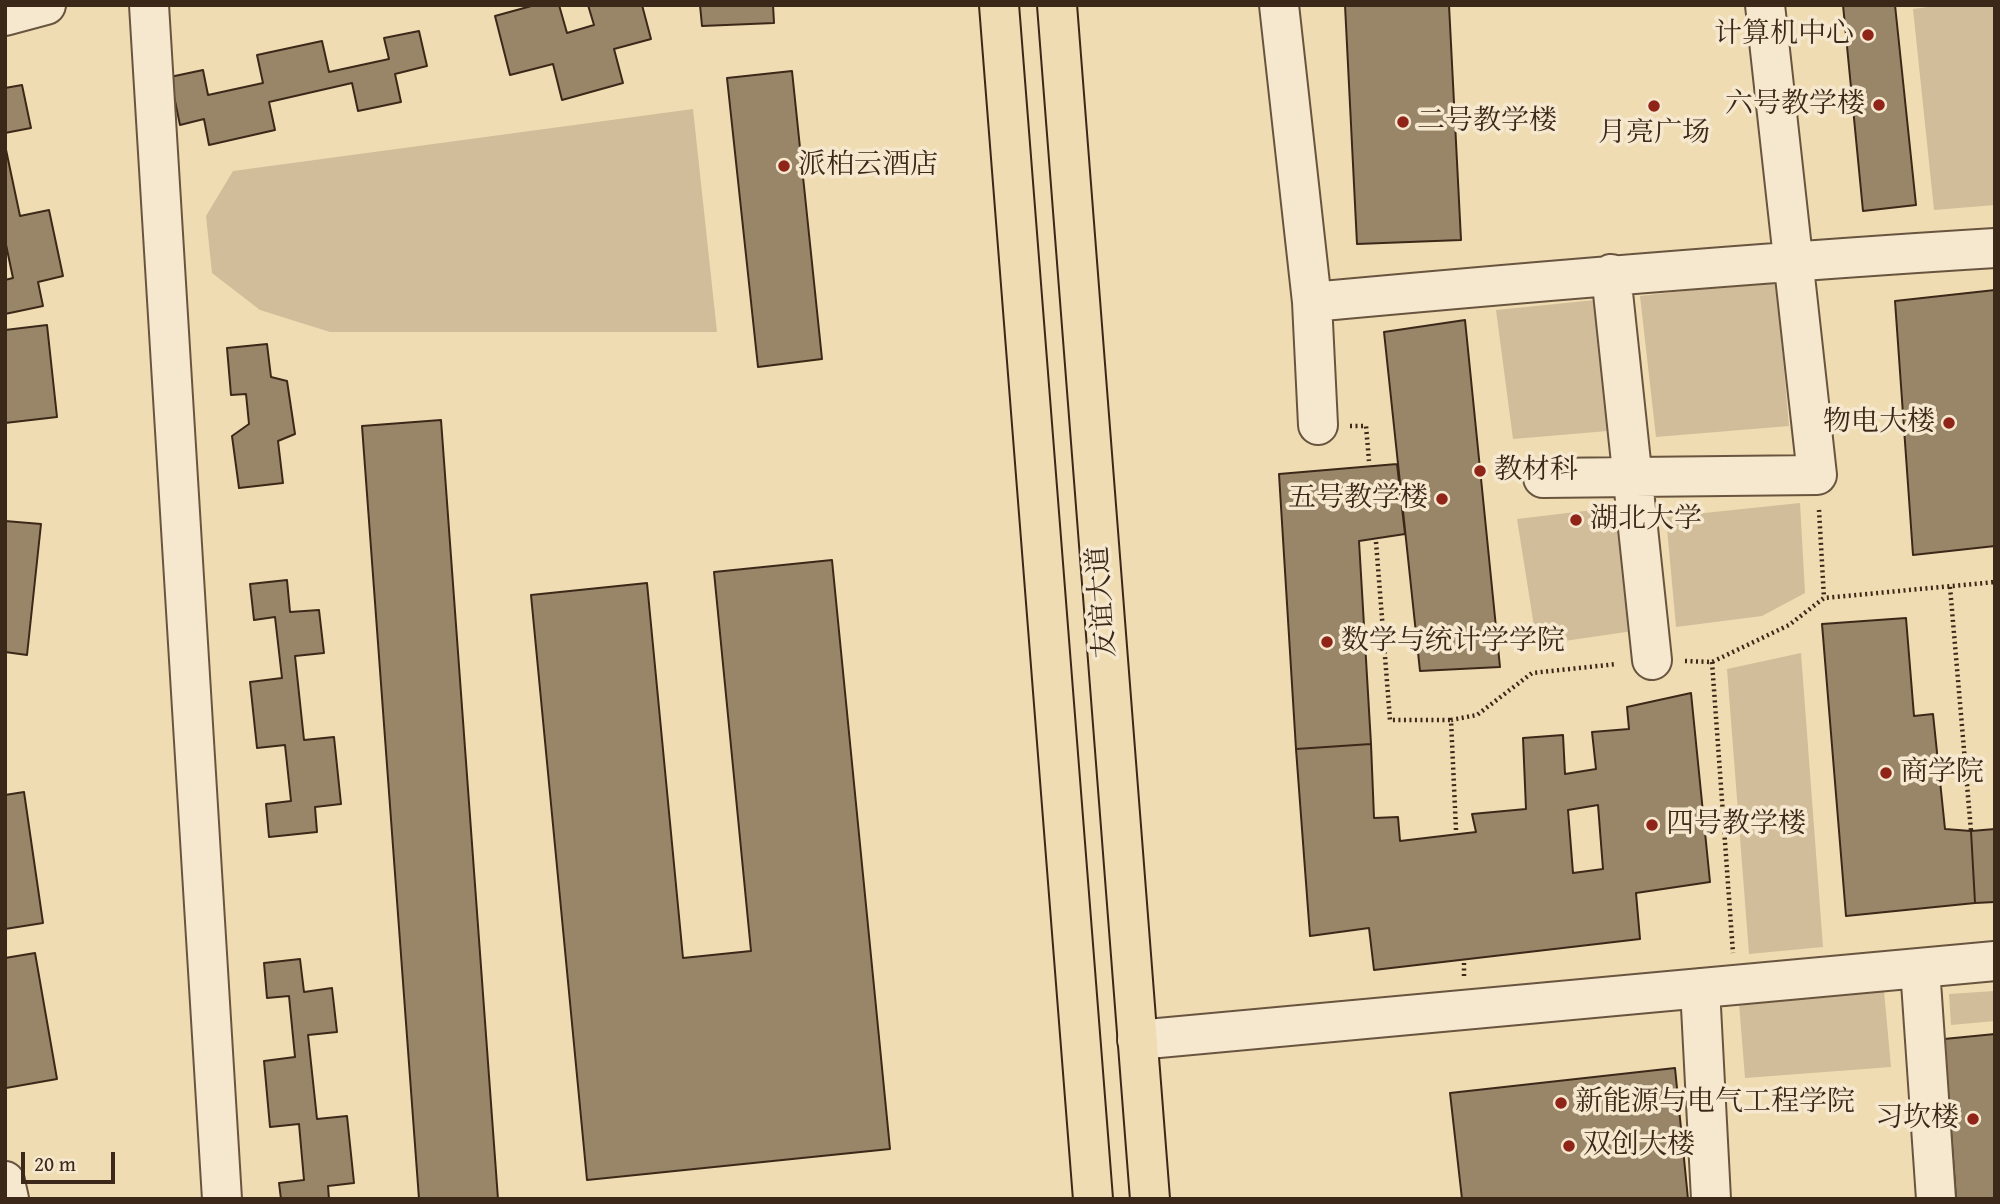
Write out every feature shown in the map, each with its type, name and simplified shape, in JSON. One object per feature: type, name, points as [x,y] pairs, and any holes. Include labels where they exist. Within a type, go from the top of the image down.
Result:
[{"type":"main road","name":"友谊大道","points":[[999,5],[1093,1199]]},
{"type":"main road","name":"友谊大道","points":[[1057,5],[1150,1199]]},
{"type":"street","points":[[5,16],[47,5]]},
{"type":"street","points":[[149,5],[222,1199]]},
{"type":"street","points":[[1279,5],[1312,302],[1318,425]]},
{"type":"street","points":[[1543,478],[1817,475],[1765,5]]},
{"type":"street","points":[[1312,302],[1611,274],[1995,248]]},
{"type":"street","points":[[1611,274],[1652,660]]},
{"type":"street","points":[[1137,1040],[1995,961]]},
{"type":"street","points":[[1920,968],[1936,1199]]},
{"type":"street","points":[[1711,1199],[1718,987]]},
{"type":"street","points":[[5,1181],[9,1199]]},
{"type":"path","points":[[1817,475],[1825,598]]},
{"type":"path","points":[[1376,542],[1390,720],[1451,720],[1476,715],[1532,673],[1652,660],[1712,662],[1789,625],[1825,598],[1995,582]]},
{"type":"path","points":[[1950,587],[1971,831]]},
{"type":"path","points":[[1712,662],[1718,987]]},
{"type":"path","points":[[1451,720],[1456,830]]},
{"type":"shaded area","points":[[1942,5],[1995,5],[1995,205],[1934,210],[1913,9]]},
{"type":"shaded area","points":[[693,109],[717,332],[330,332],[260,310],[212,273],[206,216],[233,171]]},
{"type":"shaded area","points":[[1776,280],[1789,426],[1656,437],[1640,296]]},
{"type":"shaded area","points":[[1595,300],[1608,431],[1513,439],[1496,310]]},
{"type":"shaded area","points":[[1800,503],[1805,593],[1762,616],[1676,627],[1666,517]]},
{"type":"shaded area","points":[[1618,507],[1633,631],[1537,645],[1517,519]]},
{"type":"shaded area","points":[[1801,653],[1823,947],[1749,954],[1727,669]]},
{"type":"shaded area","points":[[1884,991],[1891,1067],[1745,1078],[1739,1003]]},
{"type":"shaded area","points":[[1995,991],[1995,1021],[1951,1025],[1949,994]]},
{"type":"building","points":[[535,5],[559,5],[567,33],[594,25],[588,5],[642,5],[651,39],[614,49],[623,83],[562,100],[553,64],[510,75],[495,16]]},
{"type":"building","points":[[700,5],[773,5],[774,23],[702,26]]},
{"type":"building","name":"二号教学楼","points":[[1345,5],[1449,5],[1461,240],[1357,244]]},
{"type":"building","name":"六号教学楼","points":[[1843,5],[1895,5],[1916,205],[1863,211]]},
{"type":"building","points":[[419,31],[427,66],[395,74],[401,102],[358,111],[352,83],[269,102],[275,130],[209,145],[204,119],[180,125],[170,77],[203,70],[208,95],[263,83],[257,55],[322,41],[329,72],[389,59],[384,38]]},
{"type":"building","points":[[792,71],[822,359],[758,367],[727,78]]},
{"type":"building","points":[[22,85],[31,128],[5,133],[5,88]]},
{"type":"building","points":[[5,145],[20,216],[49,210],[63,276],[38,282],[43,306],[5,314],[5,280],[13,278],[5,240]]},
{"type":"building","name":"物电大楼","points":[[1995,290],[1995,546],[1913,555],[1895,301]]},
{"type":"building","name":"五号教学楼","points":[[1465,320],[1500,667],[1420,671],[1384,332]]},
{"type":"building","points":[[47,325],[57,417],[5,423],[5,330]]},
{"type":"building","points":[[267,344],[271,377],[287,381],[295,434],[278,441],[283,483],[239,488],[232,436],[249,424],[246,394],[231,395],[227,348]]},
{"type":"building","points":[[441,420],[498,1199],[419,1199],[362,426]]},
{"type":"building","name":"数学与统计学学院","points":[[1397,464],[1405,534],[1359,541],[1371,744],[1296,749],[1279,474]]},
{"type":"building","points":[[5,521],[41,524],[27,655],[5,652]]},
{"type":"building","points":[[832,560],[890,1149],[587,1180],[531,595],[647,583],[683,958],[751,951],[714,572]]},
{"type":"building","points":[[287,580],[290,612],[319,610],[324,653],[295,656],[304,740],[334,737],[341,804],[315,807],[317,832],[269,837],[266,804],[291,801],[285,745],[257,748],[250,682],[282,678],[275,617],[254,620],[250,584]]},
{"type":"building","name":"商学院","points":[[1906,618],[1914,716],[1933,714],[1945,829],[1971,831],[1975,903],[1846,916],[1822,624]]},
{"type":"building","name":"四号教学楼","points":[[1691,693],[1710,882],[1636,893],[1640,939],[1374,970],[1369,928],[1310,936],[1296,749],[1371,744],[1374,818],[1398,817],[1400,841],[1476,832],[1472,814],[1526,809],[1523,738],[1563,735],[1565,774],[1596,769],[1592,732],[1629,729],[1627,707]],"holes":[[[1598,805],[1603,869],[1573,873],[1568,810]]]},
{"type":"building","points":[[24,792],[43,923],[5,929],[5,795]]},
{"type":"building","points":[[1995,829],[1995,902],[1975,903],[1971,831]]},
{"type":"building","points":[[35,953],[57,1079],[6,1088],[5,958]]},
{"type":"building","points":[[300,959],[304,992],[332,988],[337,1032],[308,1035],[317,1119],[347,1116],[354,1183],[328,1186],[329,1199],[281,1199],[279,1183],[304,1180],[299,1124],[270,1127],[264,1061],[295,1057],[289,996],[267,998],[264,963]]},
{"type":"building","name":"习坎楼","points":[[1995,1034],[1995,1199],[1956,1199],[1944,1039]]},
{"type":"building","name":"双创大楼","points":[[1675,1068],[1688,1199],[1462,1199],[1450,1093]]},
{"type":"place","name":"计算机中心","points":[[1868,35]]},
{"type":"place","name":"六号教学楼","points":[[1879,105]]},
{"type":"place","name":"月亮广场","points":[[1654,106]]},
{"type":"place","name":"二号教学楼","points":[[1403,122]]},
{"type":"place","name":"派柏云酒店","points":[[784,166]]},
{"type":"place","name":"物电大楼","points":[[1949,423]]},
{"type":"place","name":"教材科","points":[[1480,471]]},
{"type":"place","name":"五号教学楼","points":[[1442,499]]},
{"type":"place","name":"湖北大学","points":[[1576,520]]},
{"type":"place","name":"数学与统计学学院","points":[[1327,642]]},
{"type":"place","name":"商学院","points":[[1886,773]]},
{"type":"place","name":"四号教学楼","points":[[1652,825]]},
{"type":"place","name":"新能源与电气工程学院","points":[[1561,1103]]},
{"type":"place","name":"习坎楼","points":[[1973,1119]]},
{"type":"place","name":"双创大楼","points":[[1569,1146]]}]
